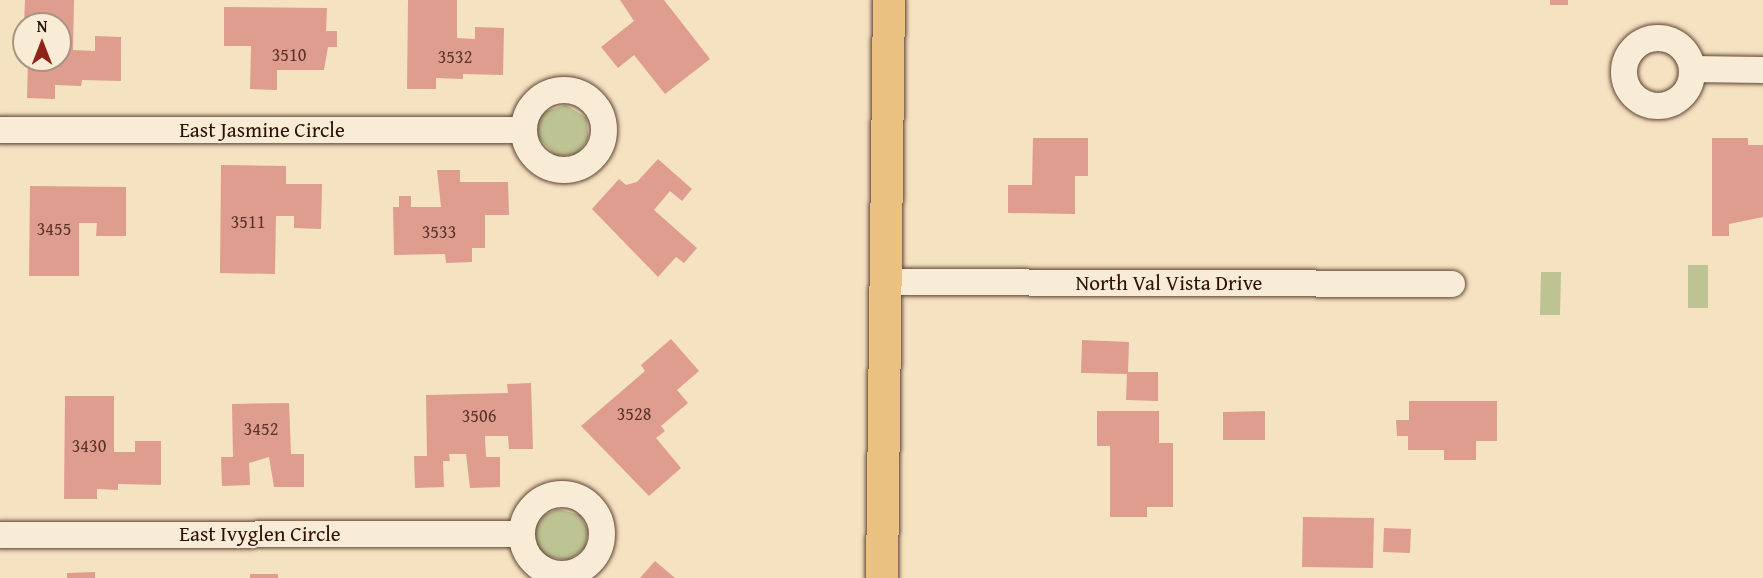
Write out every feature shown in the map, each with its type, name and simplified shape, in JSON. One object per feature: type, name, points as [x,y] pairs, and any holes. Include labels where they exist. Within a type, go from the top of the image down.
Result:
[{"type":"main road","points":[[882,578],[889,0]]},
{"type":"street","points":[[1692,69],[1763,70]]},
{"type":"street","name":"East Jasmine Circle","points":[[0,130],[524,130]]},
{"type":"street","name":"North Val Vista Drive","points":[[885,282],[1452,284]]},
{"type":"street","name":"East Ivyglen Circle","points":[[0,535],[521,534]]},
{"type":"green space","points":[[566,105],[587,118],[588,139],[577,154],[556,156],[530,129],[546,111]]},
{"type":"green space","points":[[1688,265],[1708,265],[1708,308],[1688,308]]},
{"type":"green space","points":[[1541,272],[1561,272],[1560,315],[1540,315]]},
{"type":"green space","points":[[558,509],[580,515],[588,530],[585,548],[569,560],[547,557],[529,537],[544,515]]},
{"type":"building","points":[[25,0],[74,0],[73,50],[95,51],[95,36],[121,37],[121,81],[82,80],[81,86],[55,85],[55,99],[27,98],[28,72],[72,72],[72,12],[24,12]]},
{"type":"building","points":[[408,0],[457,0],[457,38],[475,39],[475,27],[504,28],[503,75],[463,74],[463,79],[436,78],[436,89],[407,89]]},
{"type":"building","points":[[620,0],[664,0],[710,59],[665,94],[634,55],[618,68],[601,47],[634,21]]},
{"type":"building","points":[[1550,0],[1568,0],[1568,5],[1550,5]]},
{"type":"building","points":[[224,7],[327,8],[326,31],[337,31],[337,47],[328,47],[324,70],[277,70],[277,90],[250,89],[251,46],[224,46]]},
{"type":"building","points":[[1033,138],[1088,138],[1088,176],[1075,176],[1075,214],[1008,213],[1008,185],[1032,185]]},
{"type":"building","points":[[1712,138],[1748,138],[1748,145],[1763,145],[1763,217],[1729,224],[1729,236],[1712,236]]},
{"type":"building","points":[[658,159],[692,189],[682,201],[670,191],[654,210],[697,248],[684,263],[676,257],[658,277],[592,209],[619,179],[626,185],[637,182]]},
{"type":"building","points":[[221,165],[286,166],[286,184],[322,184],[321,229],[294,228],[294,216],[276,216],[275,274],[220,273]]},
{"type":"building","points":[[437,170],[460,170],[460,182],[508,182],[509,215],[485,215],[485,248],[472,248],[472,262],[446,263],[445,254],[394,255],[393,207],[399,207],[399,196],[411,196],[411,207],[441,207]]},
{"type":"building","points":[[30,186],[126,187],[126,236],[96,236],[97,223],[79,223],[79,276],[29,276]]},
{"type":"building","points":[[671,339],[699,371],[677,390],[688,403],[661,426],[665,431],[656,438],[681,468],[649,496],[581,426],[645,371],[641,365]]},
{"type":"building","points":[[1082,340],[1129,342],[1128,372],[1158,372],[1158,401],[1126,400],[1127,374],[1081,373]]},
{"type":"building","points":[[531,383],[533,449],[509,449],[508,436],[485,436],[486,457],[500,457],[500,487],[470,488],[466,454],[449,454],[450,461],[443,461],[444,487],[415,488],[414,456],[427,456],[426,395],[508,393],[507,384]]},
{"type":"building","points":[[65,396],[114,396],[114,452],[135,452],[135,441],[161,441],[161,485],[118,484],[118,490],[97,489],[97,499],[64,499]]},
{"type":"building","points":[[1409,401],[1497,401],[1497,441],[1476,441],[1476,460],[1444,460],[1444,450],[1408,450],[1408,436],[1397,436],[1396,420],[1409,420]]},
{"type":"building","points":[[289,403],[291,454],[304,454],[304,487],[274,487],[269,457],[249,463],[250,485],[222,486],[221,457],[233,457],[232,404]]},
{"type":"building","points":[[1097,411],[1159,411],[1159,443],[1173,443],[1173,507],[1147,507],[1147,517],[1110,517],[1110,446],[1097,446]]},
{"type":"building","points":[[1265,411],[1265,440],[1223,440],[1223,412]]},
{"type":"building","points":[[1303,517],[1374,518],[1373,568],[1302,567]]},
{"type":"building","points":[[1384,528],[1411,529],[1410,553],[1383,552]]},
{"type":"building","points":[[655,561],[675,578],[640,578]]},
{"type":"building","points":[[95,572],[95,578],[67,578],[67,573]]},
{"type":"building","points":[[250,574],[278,574],[278,578],[250,578]]}]
